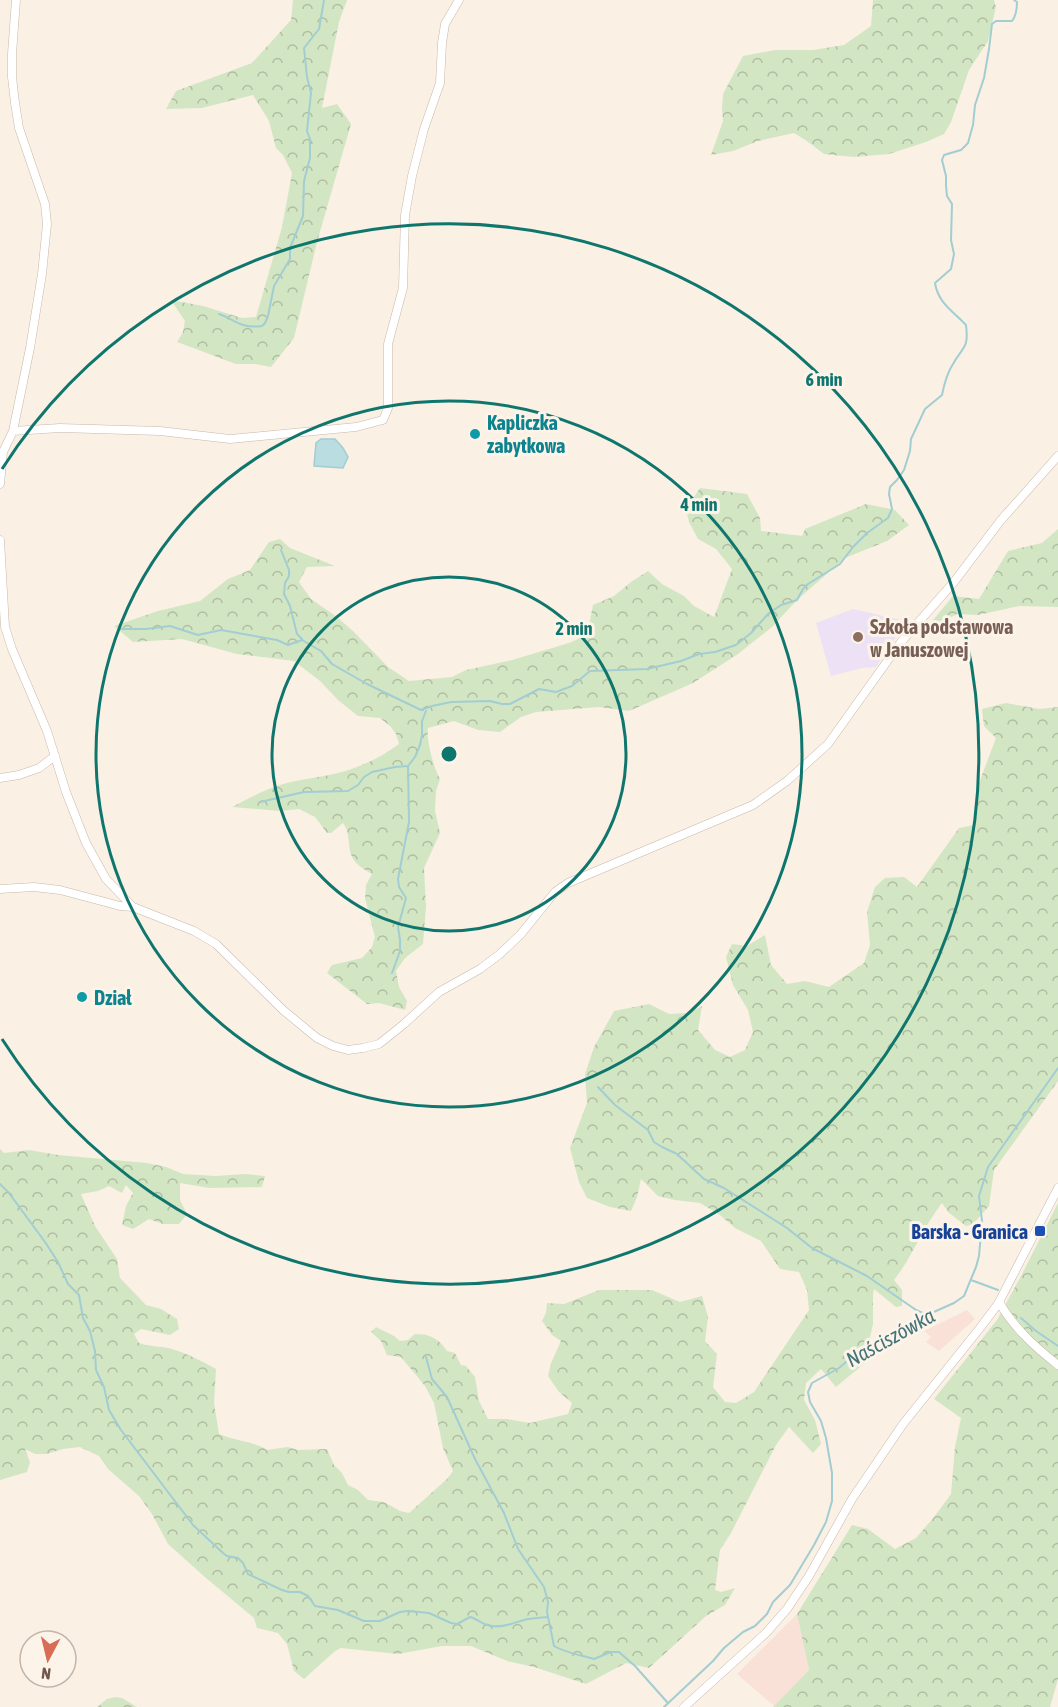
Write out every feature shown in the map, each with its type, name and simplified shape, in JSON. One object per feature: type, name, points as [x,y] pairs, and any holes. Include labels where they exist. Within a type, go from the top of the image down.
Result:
[{"type":"street","points":[[0,484],[3,452],[13,430],[30,348],[42,274],[47,224],[45,204],[19,128],[15,103],[12,54],[16,0]]},
{"type":"street","points":[[13,430],[60,428],[160,431],[230,439],[356,427],[383,420],[388,408],[388,344],[403,288],[405,215],[412,176],[424,129],[440,83],[445,24],[459,0]]},
{"type":"street","points":[[0,889],[34,887],[60,890],[120,906],[133,907],[186,928],[216,944],[283,1010],[317,1038],[348,1050],[379,1044],[439,992],[470,975],[500,954],[521,934],[555,892],[568,883],[753,804],[788,782],[828,744],[901,642],[954,582],[1001,520],[1058,456]]},
{"type":"street","points":[[0,540],[5,627],[12,649],[47,731],[66,792],[86,843],[106,879],[133,907]]},
{"type":"street","points":[[0,778],[19,775],[39,768],[55,756]]},
{"type":"street","points":[[684,1707],[766,1633],[787,1610],[809,1576],[852,1499],[903,1424],[998,1303],[1058,1188]]},
{"type":"street","points":[[998,1303],[1023,1335],[1058,1365]]},
{"type":"shaded area","name":"Szkoła podstawowa w Januszowej","points":[[853,609],[906,621],[876,667],[831,676],[816,623]]},
{"type":"shaded area","points":[[967,1310],[975,1319],[939,1351],[926,1342],[931,1337],[924,1331]]},
{"type":"shaded area","points":[[797,1614],[809,1670],[774,1706],[737,1674]]},
{"type":"green space","points":[[293,0],[347,0],[339,22],[322,108],[337,104],[351,124],[317,242],[294,338],[271,367],[236,364],[177,342],[183,332],[185,321],[171,300],[203,306],[242,318],[256,317],[282,227],[292,173],[283,155],[276,148],[269,121],[253,95],[202,108],[166,109],[176,91],[252,63],[291,20]]},
{"type":"green space","points":[[873,0],[994,0],[996,7],[988,41],[969,70],[951,122],[944,134],[889,154],[853,157],[824,154],[794,133],[711,155],[723,121],[723,94],[743,56],[775,50],[813,50],[844,45],[871,26]]},
{"type":"green space","points":[[700,488],[747,494],[760,518],[761,531],[802,536],[805,529],[866,504],[895,510],[909,525],[887,541],[845,558],[797,600],[772,627],[738,654],[693,683],[629,711],[599,707],[536,712],[521,717],[500,732],[478,730],[454,721],[428,728],[431,754],[440,779],[436,791],[435,811],[440,833],[424,868],[426,907],[423,944],[405,958],[396,971],[399,987],[407,1001],[405,1010],[379,1003],[367,1004],[327,973],[332,965],[362,958],[372,947],[375,937],[365,898],[366,885],[372,874],[358,865],[352,857],[347,831],[343,823],[331,833],[327,833],[315,817],[299,809],[280,811],[232,807],[280,785],[334,774],[363,764],[399,744],[396,734],[380,718],[358,716],[294,661],[237,654],[182,639],[133,642],[114,626],[158,611],[200,601],[228,579],[250,570],[269,542],[280,539],[290,548],[335,566],[307,567],[299,582],[311,599],[337,617],[388,667],[409,681],[452,677],[466,670],[512,660],[569,643],[587,635],[593,605],[614,596],[648,571],[662,584],[714,617],[732,569],[716,549],[698,539],[689,522],[686,509]]},
{"type":"green space","points":[[1058,529],[1058,607],[1019,606],[978,615],[957,614],[937,625],[928,626],[953,596],[979,599],[1008,551],[1042,543]]},
{"type":"green space","points":[[1006,703],[1039,709],[1058,707],[1058,1081],[994,1170],[989,1206],[973,1224],[966,1226],[948,1212],[942,1203],[935,1212],[894,1280],[902,1290],[902,1306],[896,1307],[874,1289],[873,1324],[870,1337],[878,1352],[836,1387],[821,1369],[806,1383],[804,1400],[815,1420],[821,1444],[813,1453],[789,1427],[776,1445],[720,1550],[715,1590],[721,1592],[735,1588],[725,1605],[706,1616],[649,1668],[626,1663],[586,1684],[507,1661],[471,1646],[442,1646],[398,1654],[341,1648],[304,1679],[294,1671],[287,1644],[278,1633],[257,1628],[254,1618],[168,1544],[152,1514],[139,1496],[108,1469],[99,1456],[80,1447],[47,1454],[35,1454],[25,1449],[30,1462],[27,1472],[0,1480],[0,1149],[4,1153],[29,1150],[147,1163],[183,1174],[265,1176],[262,1187],[209,1188],[180,1183],[180,1200],[187,1214],[179,1224],[163,1224],[149,1219],[133,1229],[122,1225],[126,1206],[133,1193],[126,1185],[122,1193],[109,1186],[81,1194],[95,1226],[117,1259],[120,1278],[146,1305],[161,1309],[177,1319],[179,1329],[170,1335],[141,1329],[134,1334],[139,1343],[178,1351],[216,1369],[214,1403],[219,1434],[267,1450],[288,1447],[298,1450],[327,1449],[334,1465],[342,1473],[348,1485],[358,1490],[368,1500],[384,1502],[400,1511],[409,1513],[453,1471],[443,1448],[434,1403],[425,1386],[401,1357],[387,1355],[381,1341],[371,1332],[376,1327],[400,1341],[408,1340],[415,1334],[433,1338],[447,1351],[455,1353],[461,1365],[466,1366],[475,1377],[479,1401],[488,1419],[507,1419],[530,1423],[568,1414],[572,1403],[559,1392],[548,1376],[561,1341],[552,1335],[542,1321],[547,1303],[564,1304],[599,1290],[652,1290],[680,1302],[702,1296],[708,1317],[705,1341],[717,1354],[713,1387],[725,1402],[736,1403],[754,1392],[809,1310],[807,1290],[799,1272],[780,1269],[761,1241],[735,1228],[720,1215],[700,1203],[658,1196],[641,1179],[631,1211],[610,1207],[587,1198],[579,1182],[570,1148],[587,1103],[585,1074],[594,1047],[614,1011],[649,1004],[669,1014],[687,1013],[702,1006],[698,1030],[715,1050],[730,1057],[745,1050],[753,1032],[748,1010],[733,985],[726,957],[732,944],[747,946],[765,935],[771,965],[787,984],[805,981],[829,987],[864,963],[870,945],[867,912],[875,887],[885,878],[904,877],[917,887],[959,828],[974,825],[979,783],[996,738],[984,726],[982,709]]},
{"type":"green space","points":[[1058,1203],[1058,1679],[1050,1707],[773,1707],[809,1670],[797,1614],[852,1525],[868,1529],[895,1549],[916,1538],[951,1494],[955,1447],[961,1418],[934,1399],[997,1320]]},
{"type":"green space","points":[[122,1698],[137,1707],[97,1707],[107,1699]]},
{"type":"water","points":[[321,439],[335,439],[343,448],[348,457],[343,468],[314,466],[316,443]]},
{"type":"waterway","points":[[219,314],[244,325],[262,326],[268,316],[274,286],[290,259],[290,248],[303,216],[304,181],[310,158],[310,139],[307,131],[311,93],[304,48],[319,29],[324,0]]},
{"type":"waterway","points":[[121,629],[170,626],[198,635],[221,630],[277,640],[288,645],[302,640],[321,651],[332,664],[421,710],[451,702],[490,701],[510,704],[539,689],[556,692],[572,686],[590,671],[647,669],[736,645],[751,633],[768,614],[781,605],[797,600],[808,584],[840,564],[867,533],[888,518],[892,509],[890,487],[904,470],[911,439],[925,409],[942,395],[949,371],[964,347],[967,339],[966,325],[939,296],[935,283],[951,269],[954,254],[951,240],[952,204],[947,196],[942,160],[944,155],[961,150],[968,143],[975,105],[984,78],[992,24],[996,21],[1012,21],[1017,7],[1017,2],[1014,0]]},
{"type":"waterway","points":[[281,550],[289,570],[284,594],[290,606],[297,634],[302,639]]},
{"type":"waterway","points":[[392,973],[400,951],[398,927],[406,898],[399,887],[398,879],[409,822],[408,766],[420,745],[422,721],[426,711]]},
{"type":"waterway","points":[[260,802],[304,792],[348,791],[372,772],[408,766]]},
{"type":"waterway","name":"Naściszówka","points":[[664,1707],[724,1648],[743,1632],[755,1626],[767,1614],[773,1602],[790,1585],[826,1522],[832,1501],[832,1473],[821,1421],[810,1402],[808,1392],[812,1383],[839,1368],[860,1350],[880,1341],[895,1330],[913,1326],[927,1315],[964,1296],[979,1256],[982,1221],[979,1196],[988,1167],[1058,1068]]},
{"type":"waterway","points":[[598,1087],[615,1105],[648,1130],[654,1142],[677,1154],[704,1179],[724,1188],[787,1228],[812,1248],[867,1276],[916,1310],[927,1315]]},
{"type":"waterway","points":[[0,1184],[45,1242],[68,1284],[79,1295],[83,1318],[90,1331],[95,1351],[96,1370],[104,1387],[109,1410],[121,1430],[193,1525],[227,1556],[238,1558],[248,1574],[282,1590],[300,1592],[308,1596],[315,1606],[338,1610],[364,1621],[380,1621],[408,1611],[429,1613],[451,1623],[457,1624],[470,1617],[486,1625],[496,1626],[548,1617]]},
{"type":"waterway","points":[[971,1280],[998,1290]]},
{"type":"waterway","points":[[1021,1318],[1058,1346]]},
{"type":"waterway","points":[[426,1357],[432,1379],[447,1397],[475,1459],[504,1513],[518,1549],[544,1587],[554,1646],[594,1659],[611,1652],[619,1652],[635,1666],[667,1702]]},
{"type":"place","name":"Kapliczka zabytkowa","points":[[475,434]]},
{"type":"place","name":"Szkoła podstawowa w Januszowej","points":[[858,637]]},
{"type":"place","name":"Dział","points":[[82,997]]},
{"type":"place","name":"Barska - Granica","points":[[1040,1231]]}]
